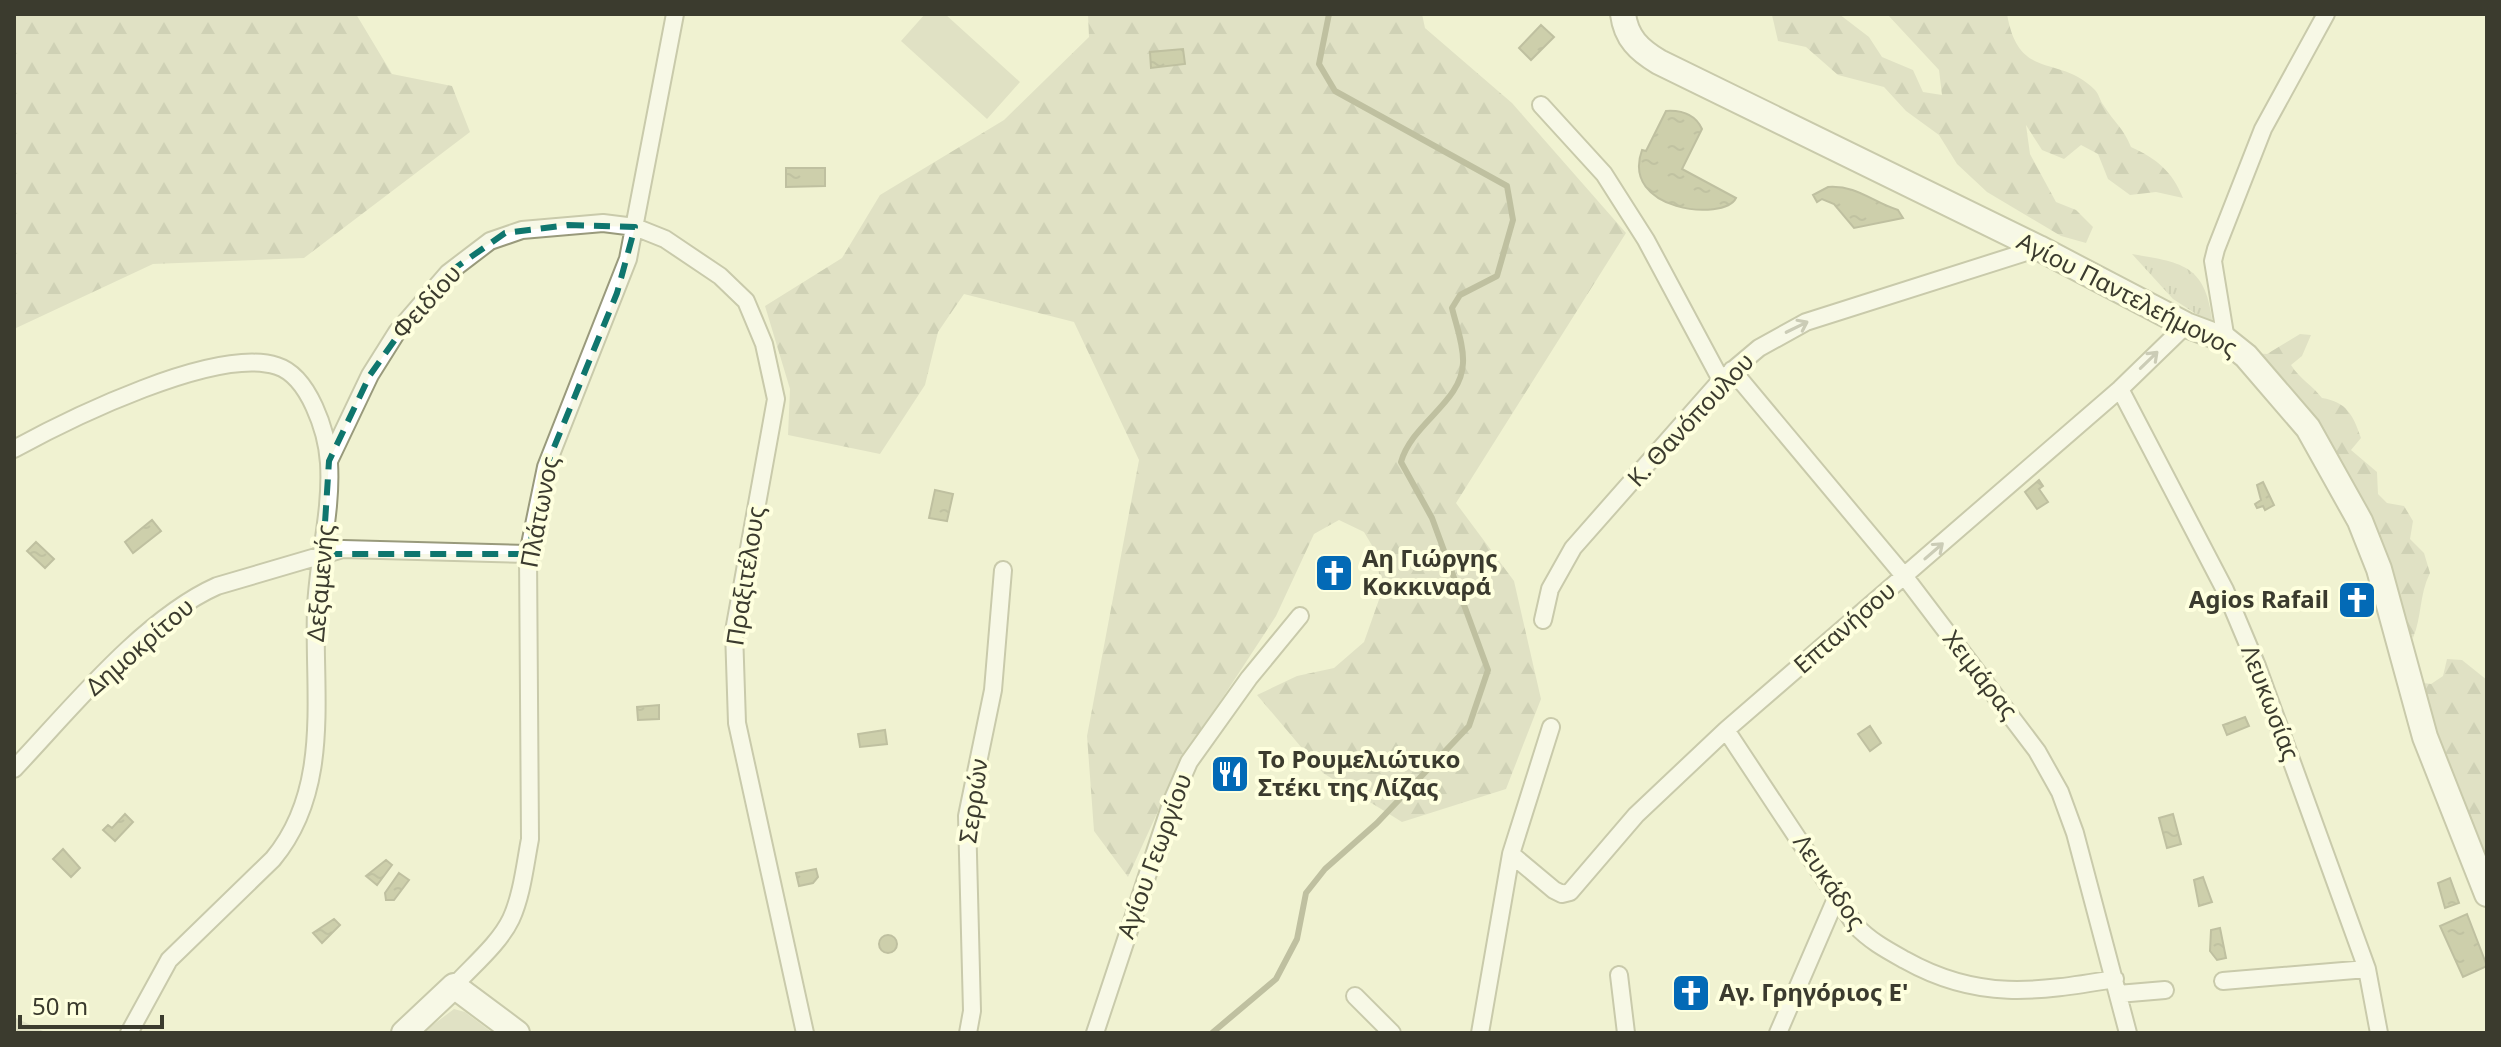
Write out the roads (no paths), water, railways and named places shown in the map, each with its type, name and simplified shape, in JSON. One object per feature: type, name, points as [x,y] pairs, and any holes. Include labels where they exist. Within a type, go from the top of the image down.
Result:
[{"type":"street","name":"Πλάτωνος","points":[[404,1033],[454,986],[510,919],[530,839],[528,554],[546,467],[581,372],[617,293],[635,227],[675,14]]},
{"type":"street","name":"Αγίου Παντελεήμονος","points":[[1623,14],[1633,42],[1659,62],[2039,248],[2186,325],[2226,340],[2255,366],[2308,428],[2360,521],[2379,569],[2425,737],[2487,894]]},
{"type":"street","points":[[2226,340],[2213,261],[2216,249],[2263,129],[2326,14]]},
{"type":"street","name":"Χειμάρας","points":[[1541,105],[1604,174],[1727,375],[1905,577],[2008,710],[2060,792],[2128,1033]]},
{"type":"street","name":"Φειδίου","points":[[329,461],[370,375],[390,342],[448,273],[505,233],[580,224],[635,227]]},
{"type":"street","name":"Πραξιτέλους","points":[[635,227],[665,239],[733,287],[756,320],[772,375],[776,399],[774,418],[736,612],[733,688],[743,752],[805,1033]]},
{"type":"street","name":"Κ. Θανόπουλου","points":[[1543,620],[1550,589],[1573,548],[1727,375],[1759,348],[1806,322],[2039,248]]},
{"type":"street","name":"Επτανήσου","points":[[1511,854],[1554,890],[1570,892],[1636,815],[1726,730],[2120,389],[2186,325]]},
{"type":"street","name":"Δεξαμενής","points":[[14,449],[87,412],[173,379],[219,366],[267,364],[279,366],[300,381],[308,394],[329,461],[323,554],[317,585],[314,659],[317,744],[313,777],[296,827],[273,859],[169,960],[129,1033]]},
{"type":"street","name":"Λευκωσίας","points":[[2120,389],[2230,602],[2367,969],[2379,1033]]},
{"type":"street","name":"Δημοκρίτου","points":[[14,769],[134,645],[202,592],[343,549],[528,554]]},
{"type":"street","name":"Σερρών","points":[[968,1033],[972,1011],[967,816],[993,690],[1003,570]]},
{"type":"street","name":"Αγίου Γεωργίου","points":[[1095,1033],[1147,872],[1189,762],[1249,678],[1300,616]]},
{"type":"street","points":[[1480,1033],[1511,854],[1551,727]]},
{"type":"street","name":"Λευκάδος","points":[[1726,730],[1838,894],[1855,925],[1868,939],[1937,978],[1987,990],[2117,987],[2165,990]]},
{"type":"street","points":[[1778,1033],[1838,894]]},
{"type":"street","points":[[2223,981],[2367,969]]},
{"type":"street","points":[[1619,975],[1626,1033]]},
{"type":"street","points":[[454,986],[517,1033]]},
{"type":"street","points":[[1355,996],[1392,1033]]},
{"type":"water","points":[[1541,25],[1554,37],[1531,60],[1519,48]]},
{"type":"water","points":[[1183,49],[1185,64],[1151,68],[1150,52]]},
{"type":"water","points":[[1666,111],[1687,114],[1699,124],[1702,129],[1682,169],[1736,198],[1728,205],[1713,209],[1676,206],[1646,187],[1639,171],[1642,150],[1646,151]]},
{"type":"water","points":[[786,168],[825,168],[825,186],[786,187]]},
{"type":"water","points":[[1828,187],[1856,191],[1898,210],[1903,218],[1854,228],[1834,204],[1822,199],[1817,202],[1813,195]]},
{"type":"water","points":[[2039,480],[2043,486],[2039,489],[2048,502],[2037,509],[2025,492]]},
{"type":"water","points":[[2263,482],[2274,505],[2265,510],[2263,506],[2257,508],[2255,504],[2261,500],[2257,485]]},
{"type":"water","points":[[935,490],[953,494],[947,521],[929,518]]},
{"type":"water","points":[[152,520],[161,531],[133,553],[125,542]]},
{"type":"water","points":[[36,542],[54,559],[45,568],[27,551]]},
{"type":"water","points":[[659,705],[659,719],[638,720],[637,707]]},
{"type":"water","points":[[2245,717],[2249,726],[2227,735],[2223,725]]},
{"type":"water","points":[[1870,726],[1881,743],[1870,751],[1858,734]]},
{"type":"water","points":[[885,730],[887,744],[860,747],[858,734]]},
{"type":"water","points":[[125,814],[133,822],[115,841],[103,830],[108,825],[112,828]]},
{"type":"water","points":[[2173,814],[2181,844],[2167,848],[2159,818]]},
{"type":"water","points":[[63,849],[80,868],[71,877],[53,859]]},
{"type":"water","points":[[386,860],[392,865],[377,885],[366,876]]},
{"type":"water","points":[[816,869],[818,877],[813,883],[799,886],[796,873]]},
{"type":"water","points":[[399,873],[409,880],[394,900],[386,900],[385,893]]},
{"type":"water","points":[[2203,877],[2212,902],[2199,906],[2194,880]]},
{"type":"water","points":[[2450,878],[2459,903],[2445,908],[2438,883]]},
{"type":"water","points":[[2467,914],[2487,966],[2463,977],[2440,926]]},
{"type":"water","points":[[334,919],[340,925],[322,943],[313,933]]},
{"type":"water","points":[[2220,928],[2226,958],[2217,960],[2210,951],[2211,930]]},
{"type":"water","points":[[884,935],[892,935],[897,944],[895,951],[884,953],[879,948],[879,940]]},
{"type":"waterway","points":[[1212,1033],[1276,979],[1297,939],[1306,893],[1325,869],[1377,823],[1469,726],[1488,670],[1432,518],[1401,462],[1415,436],[1446,401],[1460,377],[1462,349],[1452,308],[1460,295],[1497,276],[1513,220],[1507,186],[1335,91],[1319,64],[1329,14]]},
{"type":"place","name":"Αη Γιώργης Κοκκιναρά","points":[[1334,573]]},
{"type":"place","name":"Agios Rafail","points":[[2357,600]]},
{"type":"place","name":"Το Ρουμελιώτικο Στέκι της Λίζας","points":[[1230,774]]},
{"type":"place","name":"Αγ. Γρηγόριος Ε'","points":[[1691,993]]}]
